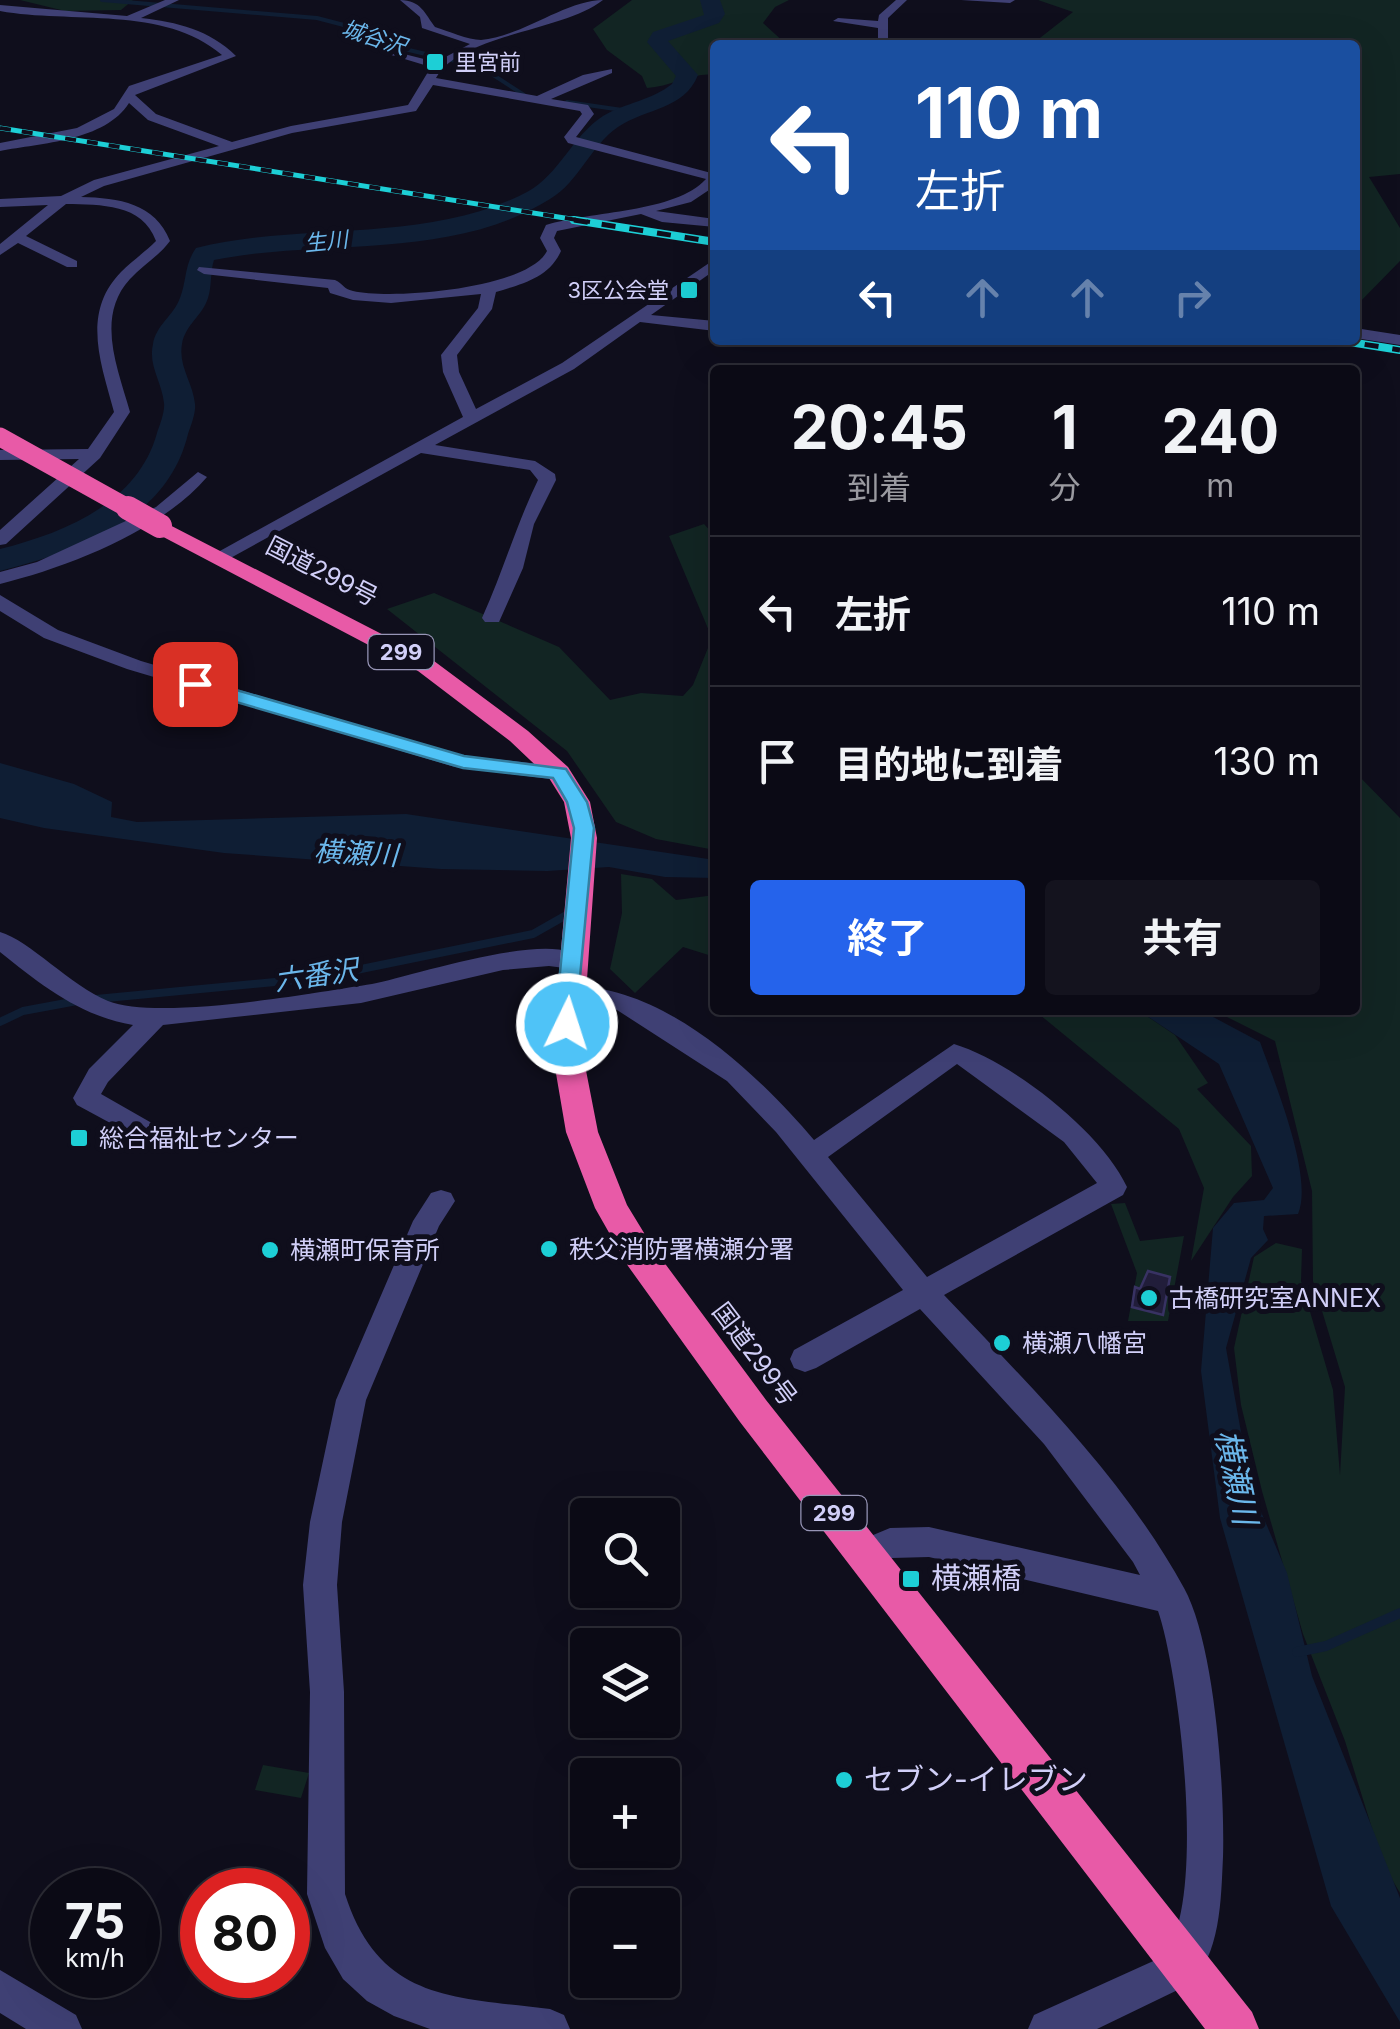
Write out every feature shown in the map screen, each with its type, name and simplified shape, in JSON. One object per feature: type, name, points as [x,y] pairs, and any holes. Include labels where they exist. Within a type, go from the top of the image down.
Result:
[{"type":"highway","name":"国道299号","points":[[0,437],[426,666],[519,736],[559,773],[577,802],[584,838],[572,965],[571,1085],[582,1132],[612,1208],[671,1301],[1235,2029]]},
{"type":"street","points":[[128,19],[174,0]]},
{"type":"street","points":[[405,0],[425,16],[431,30],[479,43]]},
{"type":"street","points":[[0,251],[58,203],[100,184],[230,146],[412,108],[420,102],[444,62],[479,43],[598,0]]},
{"type":"street","points":[[883,40],[886,12],[902,0]]},
{"type":"street","points":[[966,0],[1010,0]]},
{"type":"street","points":[[0,8],[128,19],[183,29],[230,56],[128,90],[118,111],[82,131],[0,146]]},
{"type":"street","points":[[838,21],[882,25]]},
{"type":"street","points":[[392,52],[444,62]]},
{"type":"street","points":[[534,102],[587,76],[608,71]]},
{"type":"street","points":[[431,81],[587,110],[586,120],[570,137],[578,142],[612,148],[710,178]]},
{"type":"street","points":[[128,96],[152,117],[230,146]]},
{"type":"street","points":[[204,270],[314,279],[335,284],[332,287],[340,293],[368,296],[489,289],[548,264],[554,252],[547,238],[551,228],[588,216],[642,210],[681,200],[710,184]]},
{"type":"street","points":[[0,204],[124,203],[145,212],[162,232],[164,241],[126,274],[110,296],[105,314],[104,358],[122,412],[111,435],[84,466],[20,518],[0,540]]},
{"type":"street","points":[[642,210],[662,218],[710,223]]},
{"type":"street","points":[[19,238],[72,264]]},
{"type":"street","points":[[218,557],[568,366],[710,267]]},
{"type":"street","points":[[472,418],[451,372],[449,355],[485,309],[489,289]]},
{"type":"street","points":[[640,318],[710,325]]},
{"type":"street","points":[[1360,333],[1400,340]]},
{"type":"street","points":[[419,448],[517,462],[535,466],[546,474],[547,480],[524,524],[514,568],[492,618]]},
{"type":"street","points":[[0,454],[94,454]]},
{"type":"street","points":[[0,578],[44,566],[162,511],[198,477]]},
{"type":"street","points":[[0,601],[14,614],[67,641],[226,693],[463,762],[559,773]]},
{"type":"street","points":[[0,940],[65,988],[126,1016],[156,1017],[388,989],[499,961],[545,958],[572,965],[612,998],[718,1060],[811,1153],[922,1292],[989,1360],[1112,1500],[1172,1598],[1199,1723],[1203,1898],[1196,1933],[1183,1964],[1098,2010],[1048,2029]]},
{"type":"street","points":[[156,1017],[91,1084],[86,1098],[162,1141]]},
{"type":"street","points":[[806,1359],[1113,1187],[1102,1160],[971,1059],[954,1053],[831,1144],[811,1153]]},
{"type":"street","points":[[441,1201],[427,1221],[351,1400],[326,1522],[320,1585],[326,1692],[326,1894],[333,1925],[347,1957],[378,1988],[438,2014],[550,2029]]},
{"type":"street","points":[[866,1554],[890,1543],[929,1542],[1172,1598]]},
{"type":"street","points":[[0,1990],[62,2029]]},
{"type":"green space","points":[[20,0],[133,0],[121,10],[65,11]]},
{"type":"green space","points":[[632,0],[789,0],[775,7],[763,23],[782,40],[710,40],[710,75],[647,88],[642,76],[607,50],[593,29]]},
{"type":"green space","points":[[1038,0],[1400,0],[1400,174],[1369,177],[1400,228],[1400,261],[1360,302],[1360,40],[1037,40],[1073,12]]},
{"type":"green space","points":[[704,524],[710,531],[710,633],[669,536]]},
{"type":"green space","points":[[434,593],[559,647],[610,700],[641,693],[683,696],[693,685],[710,643],[710,849],[656,839],[616,822],[567,751],[387,609]]},
{"type":"green space","points":[[1360,777],[1400,818],[1400,1893],[1383,1864],[1345,1741],[1303,1634],[1241,1405],[1234,1348],[1254,1257],[1276,1243],[1302,1249],[1301,1281],[1333,1390],[1340,1475],[1345,1387],[1313,1281],[1312,1191],[1275,1041],[1223,1015],[1360,1015]]},
{"type":"green space","points":[[621,874],[652,879],[676,900],[710,896],[710,955],[683,947],[635,993],[610,969],[622,913]]},
{"type":"green space","points":[[1040,1015],[1145,1015],[1175,1035],[1208,1083],[1197,1089],[1251,1146],[1252,1176],[1233,1197],[1191,1261],[1204,1188],[1179,1129]]},
{"type":"green space","points":[[1125,1203],[1140,1241],[1184,1236],[1168,1321],[1128,1321],[1137,1273],[1111,1204]]},
{"type":"green space","points":[[263,1765],[309,1773],[301,1798],[255,1790]]},
{"type":"water","name":"横瀬川","points":[[0,763],[74,784],[112,802],[111,817],[137,822],[406,814],[710,859],[710,878],[665,877],[609,867],[547,871],[441,869],[224,853],[44,828],[0,818]]},
{"type":"water","name":"横瀬川","points":[[1146,1015],[1209,1015],[1260,1042],[1297,1154],[1302,1198],[1298,1214],[1264,1216],[1263,1229],[1268,1240],[1251,1258],[1226,1348],[1251,1488],[1287,1573],[1312,1676],[1400,1898],[1400,2022],[1331,1906],[1220,1518],[1201,1371],[1213,1228],[1234,1203],[1264,1200],[1273,1188],[1219,1064]]},
{"type":"building","name":"古橋研究室ANNEX","points":[[1148,1271],[1170,1277],[1163,1315],[1132,1307],[1135,1287],[1140,1289]]},
{"type":"waterway","name":"城谷沢","points":[[102,0],[317,18],[363,30],[396,47],[481,67],[524,95]]},
{"type":"waterway","name":"生川","points":[[0,560],[55,546],[97,527],[151,481],[168,452],[180,405],[167,365],[167,344],[173,328],[194,300],[199,263],[205,254],[289,241],[376,237],[461,226],[502,214],[540,195],[558,181],[611,121],[682,87],[687,75],[657,42],[660,36],[712,19],[715,14],[710,0]]},
{"type":"waterway","name":"城谷沢","points":[[567,102],[636,112]]},
{"type":"waterway","name":"六番沢","points":[[96,999],[317,978],[533,934],[570,913]]},
{"type":"waterway","name":"六番沢","points":[[0,1022],[23,1011],[77,1001]]},
{"type":"waterway","points":[[1297,1652],[1326,1646],[1400,1613]]},
{"type":"railway","points":[[0,128],[590,222]]},
{"type":"railway","points":[[574,220],[710,241]]},
{"type":"railway","points":[[1360,344],[1400,350]]},
{"type":"place","name":"里宮前","points":[[435,62]]},
{"type":"place","name":"3区公会堂","points":[[689,290]]},
{"type":"place","name":"総合福祉センター","points":[[79,1138]]},
{"type":"place","name":"秩父消防署横瀬分署","points":[[549,1249]]},
{"type":"place","name":"横瀬町保育所","points":[[270,1250]]},
{"type":"place","name":"古橋研究室ANNEX","points":[[1149,1298]]},
{"type":"place","name":"横瀬八幡宮","points":[[1002,1343]]},
{"type":"place","name":"横瀬橋","points":[[911,1579]]},
{"type":"place","name":"セブン-イレブン","points":[[844,1780]]},
{"type":"route","points":[[195,684],[463,762],[559,773],[577,802],[584,828],[567,1024]]}]
